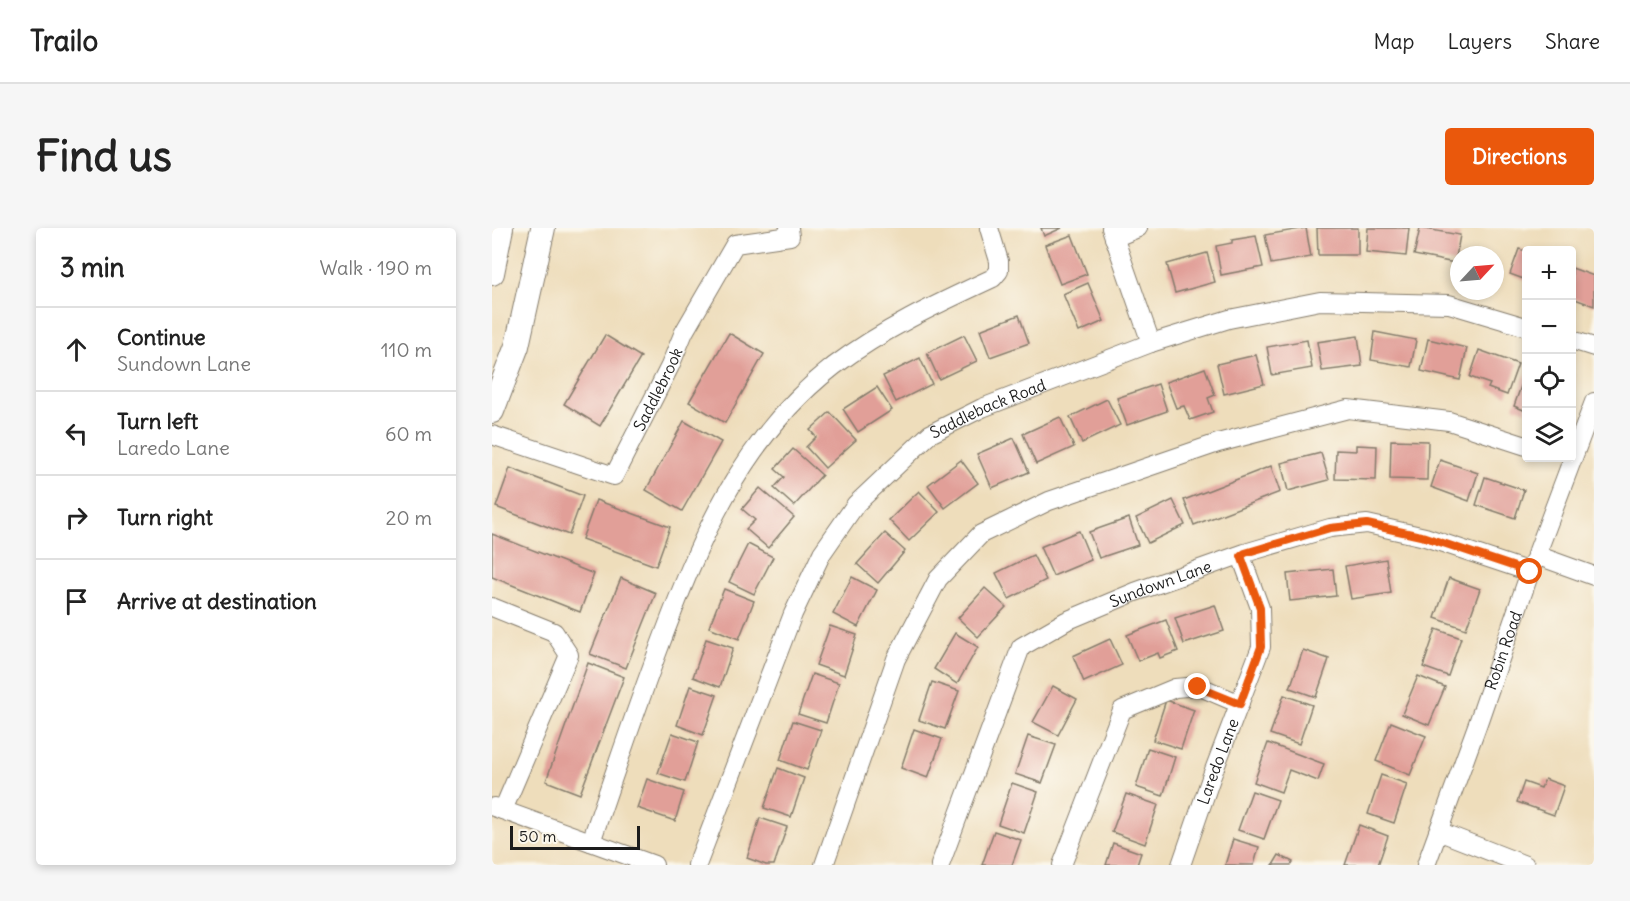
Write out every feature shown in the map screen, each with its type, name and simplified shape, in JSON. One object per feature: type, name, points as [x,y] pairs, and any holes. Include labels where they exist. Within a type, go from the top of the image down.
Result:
[{"type":"main road","points":[[492,273],[501,228]]},
{"type":"main road","points":[[492,411],[517,346],[543,228]]},
{"type":"street","name":"Saddlebrook","points":[[492,435],[614,477],[670,366],[684,333],[735,236],[790,237],[789,228]]},
{"type":"street","points":[[591,842],[689,566],[723,495],[754,450],[792,404],[833,367],[905,319],[993,278],[999,271],[999,261],[989,228]]},
{"type":"street","points":[[1138,228],[1113,233],[1151,343]]},
{"type":"street","name":"Saddleback Road","points":[[697,865],[793,614],[822,553],[856,504],[930,434],[982,408],[1151,343],[1229,319],[1320,301],[1449,304],[1522,326]]},
{"type":"street","points":[[1576,341],[1594,347]]},
{"type":"street","name":"Robin Road","points":[[1576,439],[1594,402]]},
{"type":"street","points":[[825,865],[896,659],[938,579],[981,534],[1049,501],[1218,443],[1348,409],[1449,421],[1522,444]]},
{"type":"street","name":"Robin Road","points":[[1426,865],[1478,723],[1565,462]]},
{"type":"street","name":"Sundown Lane","points":[[940,865],[1021,647],[1066,621],[1135,592],[1241,556],[1330,528],[1367,524],[1594,576]]},
{"type":"street","name":"Laredo Lane","points":[[1181,865],[1261,647],[1260,608],[1241,556]]},
{"type":"street","points":[[492,607],[554,632],[569,655],[498,808],[654,865]]},
{"type":"street","points":[[1062,865],[1122,710],[1175,688],[1198,687],[1240,704]]},
{"type":"street","points":[[1438,831],[1525,865]]},
{"type":"building","points":[[1041,228],[1062,228],[1044,236]]},
{"type":"building","points":[[1306,228],[1311,257],[1271,264],[1265,235]]},
{"type":"building","points":[[1317,228],[1358,228],[1358,255],[1318,255]]},
{"type":"building","points":[[1368,228],[1409,228],[1406,256],[1366,252]]},
{"type":"building","points":[[1420,228],[1460,235],[1458,246],[1450,246],[1450,262],[1414,255]]},
{"type":"building","points":[[1072,235],[1087,274],[1060,284],[1045,245]]},
{"type":"building","points":[[1256,236],[1263,267],[1221,275],[1216,246],[1232,243],[1232,240]]},
{"type":"building","points":[[1519,249],[1522,250],[1522,278],[1510,274]]},
{"type":"building","points":[[1207,253],[1215,282],[1175,293],[1167,264]]},
{"type":"building","points":[[1576,269],[1594,276],[1594,306],[1576,299]]},
{"type":"building","points":[[1088,283],[1104,321],[1079,332],[1063,294]]},
{"type":"building","points":[[1019,315],[1029,343],[990,357],[980,330]]},
{"type":"building","points":[[1375,332],[1416,340],[1411,367],[1371,360]]},
{"type":"building","points":[[729,333],[764,354],[725,423],[689,402]]},
{"type":"building","points":[[605,335],[641,357],[600,426],[564,404]]},
{"type":"building","points":[[964,335],[977,361],[939,379],[927,353]]},
{"type":"building","points":[[1358,336],[1362,366],[1322,371],[1317,342]]},
{"type":"building","points":[[1428,339],[1467,348],[1460,380],[1421,371]]},
{"type":"building","points":[[1307,340],[1312,368],[1272,375],[1267,347]]},
{"type":"building","points":[[1479,350],[1518,364],[1507,395],[1488,388],[1490,384],[1470,377]]},
{"type":"building","points":[[1256,355],[1264,384],[1224,394],[1217,364]]},
{"type":"building","points":[[920,358],[932,384],[896,402],[883,376]]},
{"type":"building","points":[[1205,368],[1215,395],[1208,398],[1213,412],[1190,420],[1184,406],[1176,408],[1166,382]]},
{"type":"building","points":[[1522,383],[1522,409],[1514,406]]},
{"type":"building","points":[[1158,384],[1167,411],[1127,425],[1117,398]]},
{"type":"building","points":[[877,387],[892,410],[858,432],[843,409]]},
{"type":"building","points":[[1107,399],[1120,425],[1082,443],[1070,417]]},
{"type":"building","points":[[830,412],[856,440],[825,468],[806,447],[816,437],[810,430]]},
{"type":"building","points":[[1060,417],[1074,447],[1036,464],[1023,434]]},
{"type":"building","points":[[684,421],[721,442],[682,511],[646,490]]},
{"type":"building","points":[[1014,438],[1029,472],[992,488],[977,454]]},
{"type":"building","points":[[1391,440],[1428,441],[1427,480],[1390,479]]},
{"type":"building","points":[[1356,445],[1377,446],[1376,480],[1335,479],[1336,450],[1356,451]]},
{"type":"building","points":[[793,449],[822,475],[794,506],[774,488],[784,477],[775,469]]},
{"type":"building","points":[[1321,453],[1329,480],[1288,491],[1281,463]]},
{"type":"building","points":[[961,460],[978,483],[945,508],[928,485]]},
{"type":"building","points":[[1440,460],[1478,473],[1469,501],[1431,487]]},
{"type":"building","points":[[1271,466],[1280,492],[1194,525],[1184,500]]},
{"type":"building","points":[[510,468],[583,496],[569,535],[496,507]]},
{"type":"building","points":[[1485,477],[1524,490],[1515,518],[1476,505]]},
{"type":"building","points":[[760,488],[794,517],[768,548],[746,529],[755,520],[742,509]]},
{"type":"building","points":[[919,491],[939,512],[909,541],[889,520]]},
{"type":"building","points":[[596,500],[670,527],[656,566],[582,539]]},
{"type":"building","points":[[1173,500],[1185,525],[1148,543],[1136,518]]},
{"type":"building","points":[[1129,518],[1138,545],[1099,558],[1089,532]]},
{"type":"building","points":[[1079,531],[1091,560],[1053,576],[1040,547]]},
{"type":"building","points":[[885,533],[905,551],[878,583],[857,564]]},
{"type":"building","points":[[492,534],[594,574],[580,612],[492,577]]},
{"type":"building","points":[[748,544],[773,557],[754,594],[729,582]]},
{"type":"building","points":[[1033,555],[1046,580],[1009,599],[996,573]]},
{"type":"building","points":[[1386,559],[1391,593],[1351,599],[1345,566]]},
{"type":"building","points":[[1333,569],[1336,596],[1290,601],[1287,574]]},
{"type":"building","points":[[852,577],[877,590],[858,627],[833,614]]},
{"type":"building","points":[[621,578],[656,593],[626,668],[590,654]]},
{"type":"building","points":[[1449,578],[1480,589],[1466,629],[1435,618]]},
{"type":"building","points":[[985,588],[1006,607],[978,637],[958,618]]},
{"type":"building","points":[[724,589],[754,601],[739,639],[709,627]]},
{"type":"building","points":[[1215,605],[1224,631],[1184,644],[1175,618]]},
{"type":"building","points":[[1166,620],[1178,651],[1160,658],[1158,653],[1138,661],[1127,635]]},
{"type":"building","points":[[830,626],[857,635],[844,675],[816,665]]},
{"type":"building","points":[[1436,629],[1461,638],[1448,676],[1423,667]]},
{"type":"building","points":[[955,633],[978,647],[957,684],[934,669]]},
{"type":"building","points":[[706,639],[733,648],[720,687],[693,677]]},
{"type":"building","points":[[1110,639],[1122,665],[1084,682],[1073,656]]},
{"type":"building","points":[[1303,650],[1329,659],[1316,697],[1290,688]]},
{"type":"building","points":[[588,663],[624,677],[580,794],[546,781]]},
{"type":"building","points":[[812,674],[839,683],[826,723],[798,714]]},
{"type":"building","points":[[1418,676],[1445,687],[1429,725],[1402,714]]},
{"type":"building","points":[[932,682],[959,691],[945,729],[919,720]]},
{"type":"building","points":[[690,686],[717,695],[703,735],[677,725]]},
{"type":"building","points":[[1053,686],[1077,699],[1058,735],[1033,722]]},
{"type":"building","points":[[1284,695],[1312,705],[1299,744],[1270,734]]},
{"type":"building","points":[[1166,700],[1194,710],[1181,749],[1153,740]]},
{"type":"building","points":[[793,721],[821,730],[807,770],[780,760]]},
{"type":"building","points":[[1391,722],[1426,736],[1410,775],[1376,761]]},
{"type":"building","points":[[914,729],[942,739],[928,778],[901,768]]},
{"type":"building","points":[[672,733],[698,742],[685,782],[658,773]]},
{"type":"building","points":[[1028,736],[1056,745],[1042,783],[1015,774]]},
{"type":"building","points":[[1268,743],[1324,764],[1318,781],[1289,770],[1281,792],[1254,782]]},
{"type":"building","points":[[1148,748],[1175,757],[1163,796],[1136,787]]},
{"type":"building","points":[[778,768],[804,778],[791,817],[764,808]]},
{"type":"building","points":[[1381,775],[1407,784],[1394,823],[1368,814]]},
{"type":"building","points":[[647,779],[684,792],[675,821],[637,808]]},
{"type":"building","points":[[1545,779],[1564,786],[1554,815],[1517,802],[1524,782],[1541,788]]},
{"type":"building","points":[[1012,783],[1038,792],[1024,833],[998,824]]},
{"type":"building","points":[[1252,791],[1278,800],[1264,839],[1238,830]]},
{"type":"building","points":[[1126,794],[1158,805],[1145,844],[1112,832]]},
{"type":"building","points":[[760,818],[787,827],[774,865],[766,865],[747,858]]},
{"type":"building","points":[[1359,825],[1388,836],[1378,865],[1345,865]]},
{"type":"building","points":[[994,831],[1021,840],[1012,865],[982,865]]},
{"type":"building","points":[[1233,839],[1259,847],[1254,865],[1225,865]]},
{"type":"building","points":[[1113,843],[1141,853],[1137,865],[1106,865]]},
{"type":"building","points":[[1279,855],[1293,862],[1291,865],[1273,865]]},
{"type":"route","points":[[1198,687],[1240,704],[1261,647],[1260,608],[1241,556],[1245,553],[1330,528],[1367,524],[1425,537],[1530,572]]}]
